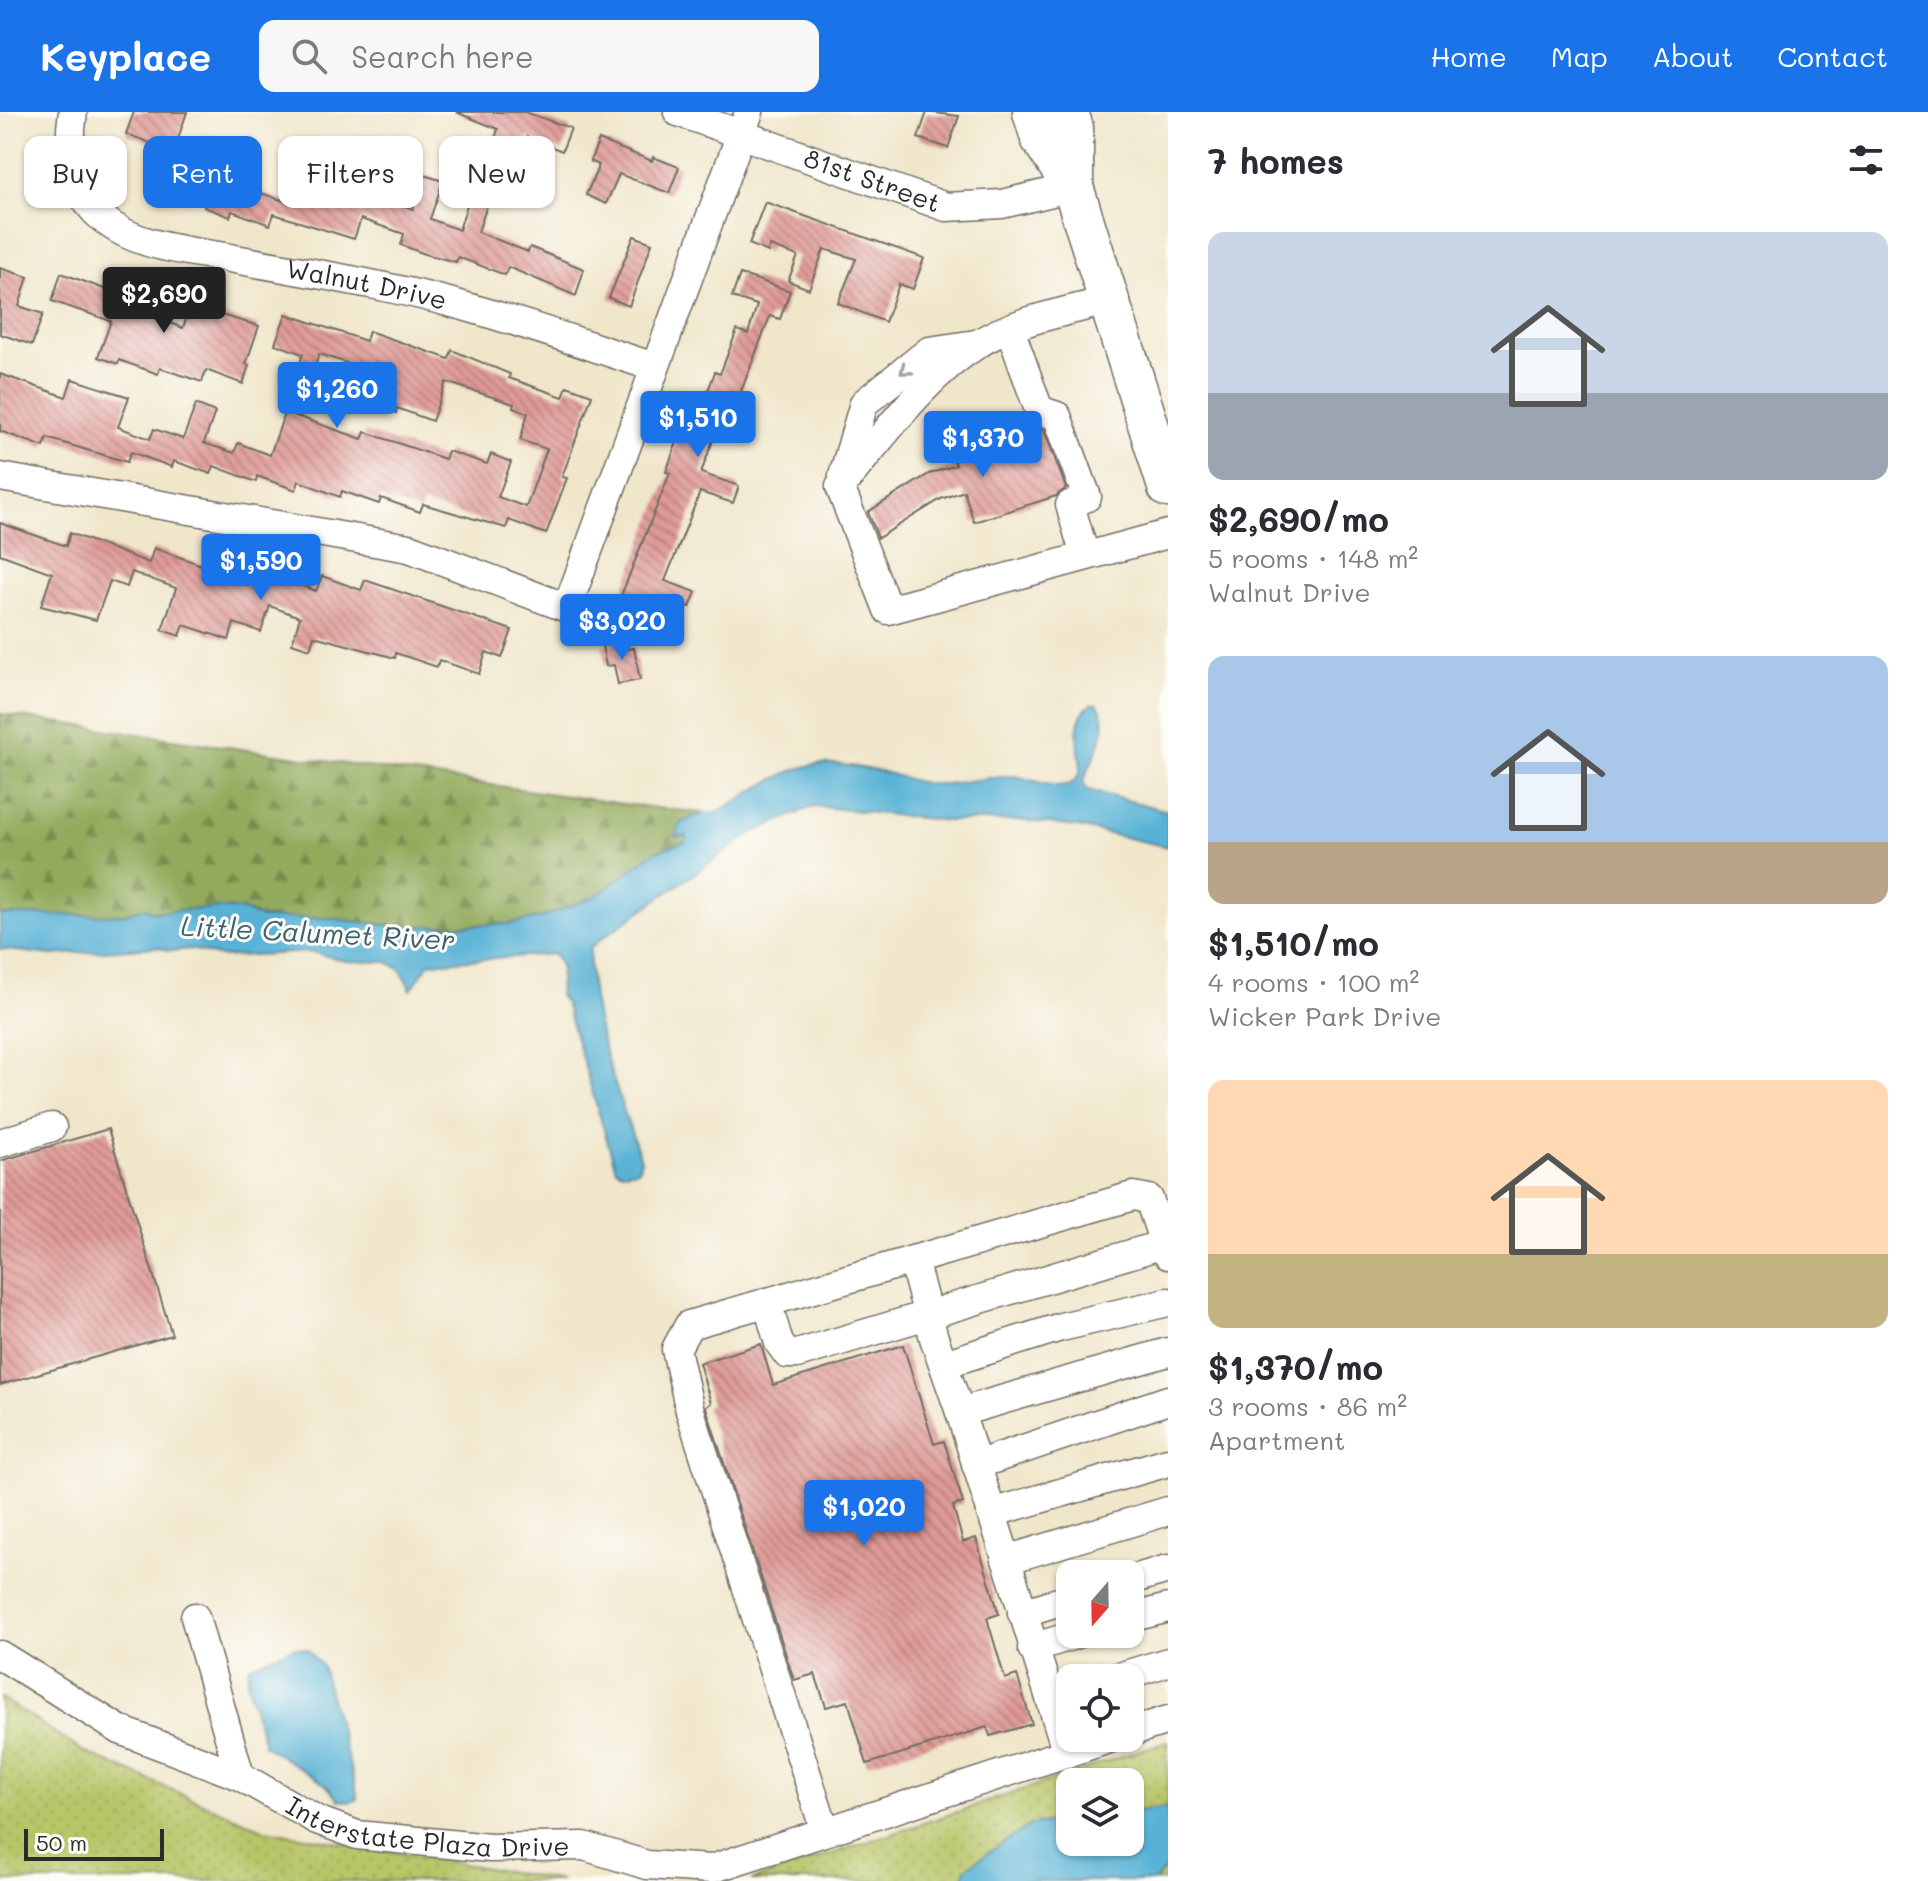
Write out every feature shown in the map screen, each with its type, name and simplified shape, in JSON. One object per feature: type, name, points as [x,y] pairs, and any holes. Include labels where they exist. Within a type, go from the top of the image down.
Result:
[{"type":"highway","points":[[1033,112],[1041,138],[1073,187],[1168,487]]},
{"type":"highway","points":[[1068,112],[1073,128],[1073,187]]},
{"type":"street","name":"Walnut Drive","points":[[73,112],[69,142],[71,157],[86,201],[103,219],[146,240],[456,304],[654,367]]},
{"type":"street","name":"81st Street","points":[[678,112],[745,124],[946,207],[1002,204],[1073,187]]},
{"type":"street","points":[[0,477],[409,548],[567,608],[745,124]]},
{"type":"street","points":[[1110,300],[1010,329],[976,344],[931,381],[840,487],[888,610],[1168,534]]},
{"type":"street","points":[[1010,329],[1039,410],[1057,416],[1087,497],[1070,505],[1085,556]]},
{"type":"street","points":[[0,1143],[52,1127]]},
{"type":"street","points":[[767,1302],[779,1343],[787,1354],[1166,1249],[1159,1196],[1133,1196],[767,1302],[689,1325],[676,1349],[690,1411],[825,1831]]},
{"type":"street","points":[[913,1260],[1032,1648],[1056,1688]]},
{"type":"street","points":[[944,1364],[1061,1327],[1168,1302]]},
{"type":"street","points":[[960,1412],[1168,1352]]},
{"type":"street","points":[[976,1465],[1168,1400]]},
{"type":"street","points":[[991,1513],[1168,1462]]},
{"type":"street","points":[[1006,1560],[1168,1511]]},
{"type":"street","points":[[1144,1576],[1168,1569]]},
{"type":"street","points":[[1022,1613],[1056,1602]]},
{"type":"street","points":[[1144,1614],[1168,1608]]},
{"type":"street","points":[[195,1617],[240,1776]]},
{"type":"street","points":[[1032,1648],[1056,1641]]},
{"type":"street","name":"Interstate Plaza Drive","points":[[0,1655],[120,1730],[240,1776],[317,1820],[357,1835],[490,1848],[584,1846],[647,1865],[680,1870],[711,1869],[1070,1752]]},
{"type":"street","points":[[1144,1669],[1168,1662]]},
{"type":"street","points":[[1144,1728],[1168,1720]]},
{"type":"green space","points":[[0,714],[704,813],[694,817],[676,835],[688,836],[685,842],[656,851],[596,896],[541,918],[508,924],[402,927],[327,918],[262,918],[242,910],[218,908],[154,912],[143,908],[125,914],[103,915],[0,915]]},
{"type":"green space","points":[[0,1697],[84,1752],[265,1830],[562,1881],[0,1881]]},
{"type":"green space","points":[[1168,1741],[1168,1881],[751,1881],[1056,1779],[1056,1856],[1144,1856],[1144,1768],[1088,1768],[1144,1752],[1144,1749]]},
{"type":"water","name":"Little Calumet River","points":[[1091,704],[1097,704],[1102,713],[1103,733],[1083,784],[1088,790],[1168,811],[1168,847],[1078,827],[1027,821],[947,821],[814,806],[752,833],[590,949],[590,975],[599,1029],[641,1160],[638,1170],[622,1172],[616,1169],[565,1003],[559,996],[561,968],[554,954],[429,963],[411,990],[400,968],[387,962],[345,961],[312,952],[220,957],[192,949],[172,951],[156,947],[52,955],[0,949],[0,915],[103,915],[125,914],[143,908],[154,912],[218,908],[242,910],[262,918],[327,918],[402,927],[508,924],[541,918],[596,896],[656,851],[685,842],[687,836],[675,836],[680,823],[704,813],[714,814],[799,768],[827,764],[851,766],[932,784],[1011,776],[1056,786],[1070,784],[1080,770],[1078,725]]},
{"type":"water","points":[[295,1647],[307,1649],[322,1666],[357,1792],[357,1799],[351,1802],[339,1800],[326,1785],[264,1745],[247,1681],[249,1666]]},
{"type":"water","points":[[1168,1807],[1168,1866],[1155,1881],[962,1881],[966,1868],[1030,1825],[1056,1822],[1056,1856],[1144,1856],[1144,1810]]},
{"type":"building","points":[[134,112],[187,112],[179,136],[143,136],[143,140],[126,134]]},
{"type":"building","points":[[456,112],[525,112],[571,128],[562,151],[555,148],[555,136],[496,136],[498,129]]},
{"type":"building","points":[[927,112],[959,116],[948,148],[918,138]]},
{"type":"building","points":[[599,140],[652,161],[653,157],[679,167],[669,193],[619,174],[606,204],[586,195],[599,165],[590,161]]},
{"type":"building","points":[[424,175],[439,180],[439,193],[430,219],[459,230],[466,208],[486,208],[478,232],[528,252],[530,247],[584,269],[576,296],[508,267],[505,275],[458,257],[456,262],[425,254],[401,245],[404,234],[361,219],[354,239],[274,214],[270,225],[232,211],[230,217],[207,208],[262,208],[262,193],[278,199],[278,208],[423,208]]},
{"type":"building","points":[[765,202],[924,258],[913,289],[899,284],[885,322],[838,303],[856,259],[824,249],[809,289],[788,281],[798,256],[770,246],[768,252],[749,244]]},
{"type":"building","points":[[634,236],[652,243],[629,306],[609,298]]},
{"type":"building","points":[[0,268],[28,277],[19,306],[43,314],[32,345],[0,334]]},
{"type":"building","points":[[61,273],[129,298],[125,307],[183,328],[190,306],[259,326],[246,364],[249,365],[243,384],[206,370],[202,382],[160,368],[158,374],[119,360],[118,364],[98,357],[111,321],[52,301]]},
{"type":"building","points":[[740,274],[790,291],[780,319],[770,316],[735,407],[726,404],[701,473],[739,486],[733,503],[700,492],[665,581],[696,592],[690,607],[666,598],[661,615],[619,601],[670,473],[666,472],[690,407],[700,411],[715,372],[720,374],[737,330],[748,334],[757,305],[732,297]]},
{"type":"building","points":[[286,314],[366,341],[369,331],[449,359],[452,350],[510,374],[509,378],[563,397],[567,386],[592,395],[562,477],[567,478],[546,534],[509,520],[506,528],[423,504],[420,512],[381,498],[379,504],[342,491],[340,497],[299,481],[296,490],[257,476],[256,482],[214,466],[211,474],[174,461],[172,467],[131,452],[127,462],[47,438],[44,447],[0,431],[0,374],[66,397],[72,379],[129,397],[118,427],[150,439],[154,429],[183,439],[196,404],[215,412],[204,443],[234,453],[238,443],[270,455],[285,412],[362,439],[365,432],[445,459],[448,451],[487,464],[491,454],[511,462],[498,497],[526,507],[547,449],[520,440],[528,413],[513,408],[514,404],[446,382],[432,421],[397,408],[396,413],[336,394],[347,363],[319,354],[307,388],[293,383],[303,354],[275,344]]},
{"type":"building","points":[[1029,423],[1044,430],[1066,488],[1056,496],[974,522],[964,491],[941,499],[878,538],[868,512],[929,474],[956,465],[950,448]]},
{"type":"building","points":[[0,523],[66,546],[70,533],[149,563],[154,548],[233,576],[238,562],[316,591],[322,576],[361,590],[365,580],[512,630],[502,658],[486,652],[479,674],[439,660],[437,667],[396,653],[395,658],[314,636],[310,649],[292,643],[300,617],[270,606],[261,632],[234,623],[229,640],[184,625],[180,636],[162,630],[176,588],[132,572],[127,587],[110,581],[96,620],[41,606],[52,573],[0,554]]},
{"type":"building","points":[[621,642],[622,650],[634,648],[640,680],[618,684],[614,665],[606,666],[602,646]]},
{"type":"building","points":[[108,1129],[172,1335],[0,1385],[0,1161]]},
{"type":"building","points":[[761,1344],[773,1385],[903,1345],[934,1444],[944,1441],[963,1503],[953,1506],[963,1542],[976,1538],[999,1614],[987,1618],[1005,1679],[1017,1675],[1032,1724],[990,1736],[987,1727],[867,1764],[848,1701],[826,1707],[815,1674],[794,1680],[706,1407],[711,1403],[699,1363]]}]
